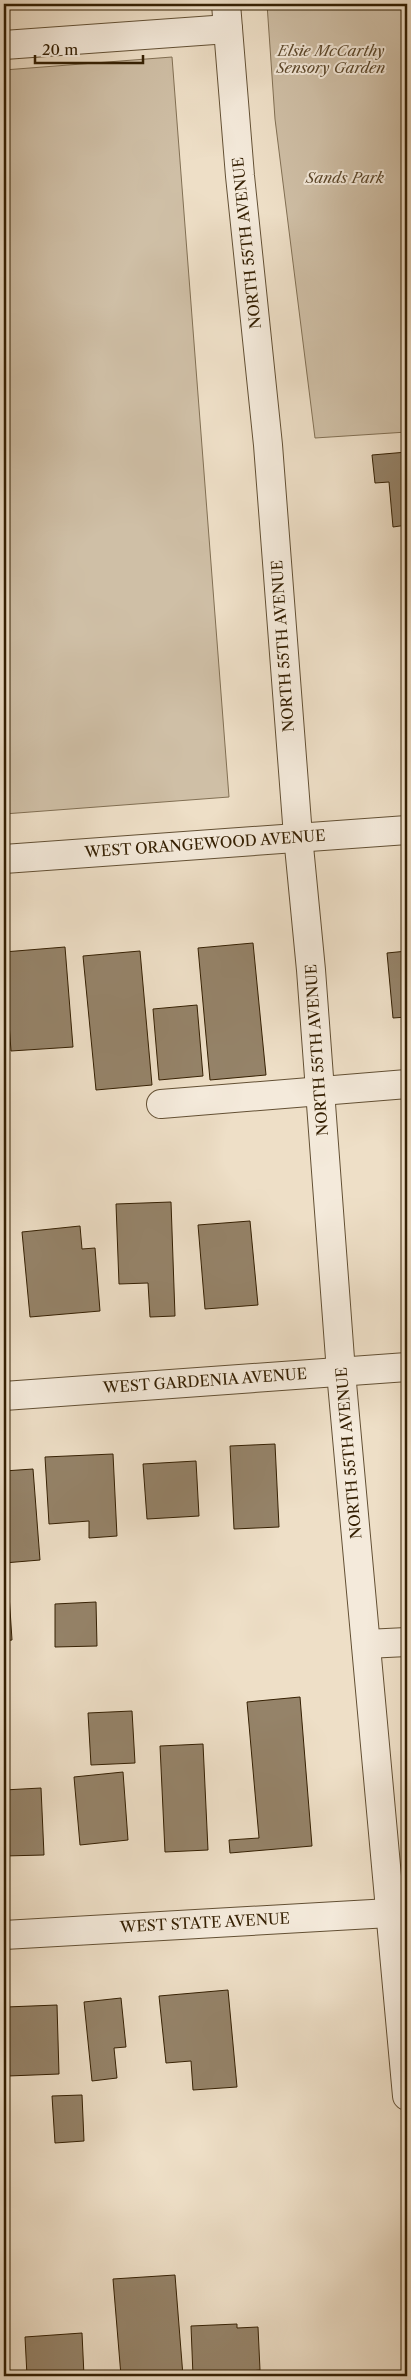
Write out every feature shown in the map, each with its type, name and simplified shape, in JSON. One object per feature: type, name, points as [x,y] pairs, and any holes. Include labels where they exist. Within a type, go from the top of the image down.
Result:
[{"type":"street","points":[[4,45],[227,16]]},
{"type":"street","name":"NORTH 55TH AVENUE","points":[[227,16],[240,176],[268,445],[341,1372],[366,1644],[398,1912],[407,2096]]},
{"type":"street","name":"WEST ORANGEWOOD AVENUE","points":[[4,859],[298,836],[407,830]]},
{"type":"street","points":[[161,1104],[407,1084]]},
{"type":"street","name":"WEST GARDENIA AVENUE","points":[[4,1396],[407,1367]]},
{"type":"street","points":[[366,1644],[407,1642]]},
{"type":"street","name":"WEST STATE AVENUE","points":[[4,1935],[398,1912]]},
{"type":"green space","name":"Sands Park","points":[[267,4],[407,4],[407,432],[315,438],[275,119]]},
{"type":"green space","points":[[172,57],[229,797],[4,814],[4,70]]},
{"type":"building","points":[[407,452],[407,525],[393,527],[389,482],[375,483],[372,455]]},
{"type":"building","points":[[407,525],[407,595],[402,526]]},
{"type":"building","points":[[253,943],[266,1075],[210,1080],[198,948]]},
{"type":"building","points":[[65,947],[73,1047],[11,1051],[4,952]]},
{"type":"building","points":[[140,951],[152,1085],[96,1090],[83,956]]},
{"type":"building","points":[[407,951],[407,1017],[393,1018],[387,953]]},
{"type":"building","points":[[197,1005],[203,1076],[159,1080],[153,1009]]},
{"type":"building","points":[[407,1133],[407,1203],[403,1134]]},
{"type":"building","points":[[171,1202],[175,1316],[150,1317],[148,1283],[119,1284],[116,1204]]},
{"type":"building","points":[[250,1221],[258,1305],[205,1309],[198,1225]]},
{"type":"building","points":[[80,1226],[82,1249],[95,1248],[100,1311],[30,1317],[22,1232]]},
{"type":"building","points":[[275,1444],[279,1527],[234,1529],[230,1446]]},
{"type":"building","points":[[113,1454],[117,1536],[89,1538],[89,1521],[49,1524],[45,1457]]},
{"type":"building","points":[[196,1461],[199,1516],[147,1519],[143,1464]]},
{"type":"building","points":[[33,1469],[40,1560],[4,1563],[4,1471]]},
{"type":"building","points":[[4,1594],[9,1594],[12,1640],[4,1641]]},
{"type":"building","points":[[96,1602],[97,1646],[55,1647],[55,1604]]},
{"type":"building","points":[[300,1697],[312,1846],[230,1853],[229,1840],[259,1838],[247,1702]]},
{"type":"building","points":[[132,1711],[135,1763],[91,1765],[88,1713]]},
{"type":"building","points":[[203,1744],[208,1850],[165,1852],[160,1746]]},
{"type":"building","points":[[123,1772],[128,1840],[80,1845],[74,1777]]},
{"type":"building","points":[[41,1788],[44,1855],[4,1856],[4,1790]]},
{"type":"building","points":[[228,1990],[237,2087],[193,2090],[191,2061],[166,2063],[159,1996]]},
{"type":"building","points":[[121,1998],[126,2047],[114,2048],[117,2078],[92,2081],[84,2002]]},
{"type":"building","points":[[57,2005],[59,2074],[8,2076],[6,2007]]},
{"type":"building","points":[[82,2095],[84,2141],[55,2143],[52,2096]]},
{"type":"building","points":[[175,2275],[183,2376],[121,2376],[113,2279]]},
{"type":"building","points":[[237,2324],[237,2328],[258,2327],[260,2370],[242,2372],[242,2376],[193,2376],[191,2326]]},
{"type":"building","points":[[82,2333],[84,2376],[27,2376],[25,2337]]},
{"type":"park label","name":"Elsie McCarthy Sensory Garden","points":[[331,60]]}]
